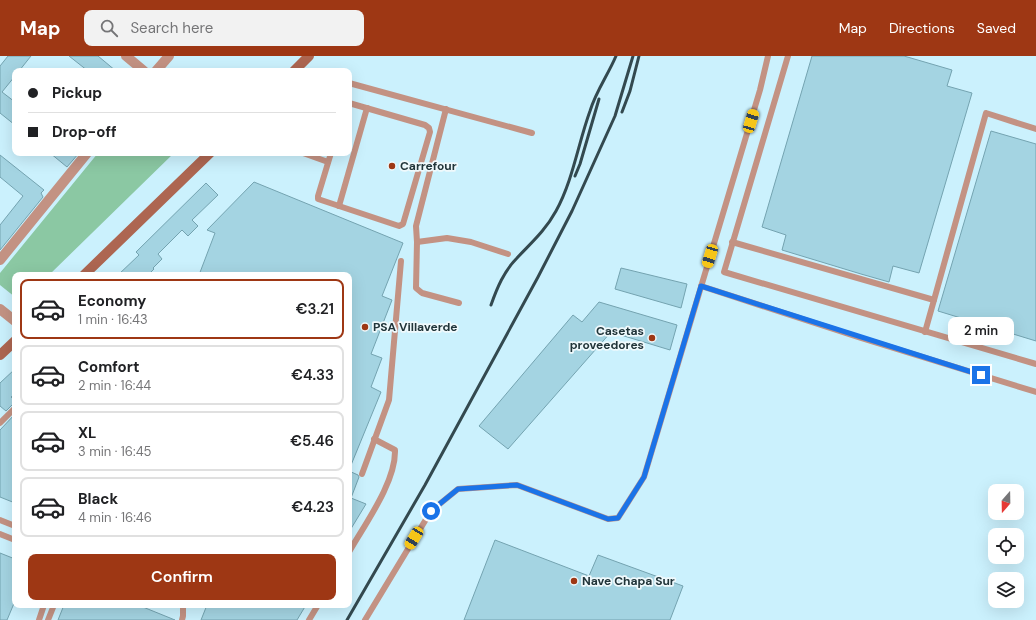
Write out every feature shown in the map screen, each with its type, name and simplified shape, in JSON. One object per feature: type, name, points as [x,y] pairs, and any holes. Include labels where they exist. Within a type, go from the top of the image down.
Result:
[{"type":"street","points":[[126,56],[140,68]]},
{"type":"street","points":[[159,68],[169,56]]},
{"type":"street","points":[[299,68],[309,56]]},
{"type":"street","points":[[0,260],[85,156]]},
{"type":"street","points":[[87,272],[207,156]]},
{"type":"street","points":[[0,309],[12,319]]},
{"type":"street","points":[[0,355],[12,344]]},
{"type":"lane","points":[[365,620],[431,511],[458,489],[517,485],[608,519],[618,518],[644,477],[760,90],[768,56]]},
{"type":"lane","points":[[788,56],[724,272],[1036,364]]},
{"type":"lane","points":[[352,84],[532,133]]},
{"type":"lane","points":[[330,156],[318,199],[401,226],[403,224],[430,132],[429,128],[425,125],[352,104]]},
{"type":"lane","points":[[339,206],[367,108]]},
{"type":"lane","points":[[446,109],[416,226],[416,288],[422,293],[459,303]]},
{"type":"lane","points":[[925,332],[986,113],[1036,129]]},
{"type":"lane","points":[[311,156],[328,162]]},
{"type":"lane","points":[[417,242],[447,238],[471,242],[508,254]]},
{"type":"lane","points":[[732,242],[934,300]]},
{"type":"lane","points":[[362,474],[389,400],[401,261]]},
{"type":"lane","points":[[701,286],[1036,392]]},
{"type":"lane","points":[[0,423],[12,411]]},
{"type":"lane","points":[[352,547],[376,509],[393,467],[395,450],[374,439]]},
{"type":"lane","points":[[0,520],[12,525]]},
{"type":"lane","points":[[0,534],[12,539]]},
{"type":"lane","points":[[39,620],[43,608]]},
{"type":"lane","points":[[48,620],[53,608]]},
{"type":"lane","points":[[182,620],[183,608]]},
{"type":"lane","points":[[309,620],[316,608]]},
{"type":"green space","points":[[96,156],[171,156],[52,272],[12,272],[12,295],[0,285],[0,273]]},
{"type":"building","points":[[8,56],[31,56],[21,68],[12,68],[12,80],[2,92],[12,100],[12,123],[0,113],[0,66]]},
{"type":"building","points":[[69,56],[98,56],[112,68],[84,68]]},
{"type":"building","points":[[812,56],[904,56],[952,70],[947,86],[972,93],[919,273],[893,266],[889,282],[861,274],[782,250],[786,235],[762,227]]},
{"type":"building","points":[[991,131],[1036,144],[1036,341],[938,311]]},
{"type":"building","points":[[0,155],[44,190],[41,193],[43,197],[0,250],[0,225],[23,196],[0,177]]},
{"type":"building","points":[[54,156],[76,156],[67,167]]},
{"type":"building","name":"PSA Villaverde","points":[[254,182],[403,243],[382,296],[392,300],[371,354],[382,358],[371,387],[381,392],[352,463],[352,272],[200,272],[215,233],[207,230]]},
{"type":"building","points":[[206,183],[218,195],[192,220],[198,226],[188,236],[182,230],[158,254],[162,259],[151,272],[121,272],[139,255],[136,252]]},
{"type":"building","name":"Casetas proveedores","points":[[621,268],[687,284],[681,308],[615,289]]},
{"type":"building","points":[[599,302],[677,325],[670,350],[611,332],[508,449],[479,426],[573,315],[582,322]]},
{"type":"building","points":[[12,372],[12,405],[6,411],[0,406],[0,383]]},
{"type":"building","points":[[12,417],[12,502],[0,497],[0,430]]},
{"type":"building","points":[[352,472],[359,477],[352,495]]},
{"type":"building","points":[[352,498],[366,504],[352,527]]},
{"type":"building","name":"Nave Chapa Sur","points":[[495,540],[589,576],[598,555],[683,586],[670,620],[464,620]]},
{"type":"building","points":[[0,553],[12,558],[12,608],[7,620],[0,620]]},
{"type":"building","points":[[63,608],[145,608],[175,620],[58,620]]},
{"type":"building","points":[[206,608],[304,608],[297,620],[201,620]]},
{"type":"railway","points":[[491,305],[498,286],[508,268],[543,230],[556,211],[567,187],[593,104],[616,56]]},
{"type":"railway","points":[[347,620],[425,485],[538,277],[572,211],[615,116],[633,56]]},
{"type":"railway","points":[[622,112],[630,91],[639,56]]},
{"type":"railway","points":[[575,176],[580,164],[599,99]]},
{"type":"place","name":"Carrefour","points":[[392,166]]},
{"type":"place","name":"PSA Villaverde","points":[[365,327]]},
{"type":"place","name":"Casetas proveedores","points":[[652,338]]},
{"type":"place","name":"Nave Chapa Sur","points":[[574,581]]},
{"type":"route","points":[[431,511],[458,489],[517,485],[608,519],[618,518],[644,477],[701,286],[981,375]]}]
